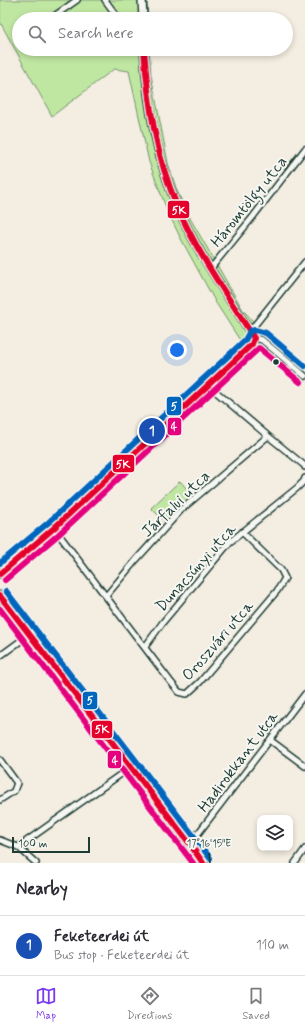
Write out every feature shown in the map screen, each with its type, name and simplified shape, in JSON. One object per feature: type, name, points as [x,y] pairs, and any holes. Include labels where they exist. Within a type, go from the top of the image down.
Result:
[{"type":"main road","points":[[142,0],[143,12]]},
{"type":"main road","points":[[0,574],[54,528],[208,385],[252,344],[254,338],[185,223],[174,199],[164,171],[155,138],[150,109],[145,56]]},
{"type":"main road","points":[[0,596],[203,863]]},
{"type":"street","points":[[60,12],[77,0]]},
{"type":"street","points":[[105,0],[114,12]]},
{"type":"street","name":"Háromtölgy utca","points":[[211,268],[271,194],[305,149]]},
{"type":"street","points":[[250,331],[305,262]]},
{"type":"street","points":[[254,338],[262,340],[305,376]]},
{"type":"street","points":[[208,385],[305,467]]},
{"type":"street","name":"Járfalui utca","points":[[106,596],[136,560],[182,510],[268,436]]},
{"type":"street","name":"Dunacsúnyi utca","points":[[145,646],[163,622],[230,542],[297,488],[305,478]]},
{"type":"street","name":"Oroszvári utca","points":[[54,528],[179,692],[187,694],[200,682],[277,591],[285,578],[281,570],[242,532]]},
{"type":"street","points":[[0,656],[30,634]]},
{"type":"street","name":"Hadirokkant utca","points":[[190,844],[305,694]]},
{"type":"street","points":[[270,740],[305,766]]},
{"type":"street","points":[[0,760],[17,783],[14,791],[0,800]]},
{"type":"street","points":[[18,847],[131,767]]},
{"type":"street","points":[[0,840],[18,847],[36,863]]},
{"type":"street","points":[[295,863],[305,849]]},
{"type":"green space","points":[[0,0],[147,0],[148,12],[12,12],[12,44],[0,22]]},
{"type":"green space","points":[[19,56],[150,56],[151,75],[168,163],[177,191],[191,220],[243,310],[261,330],[243,345],[216,303],[180,237],[167,210],[149,162],[129,71],[114,69],[52,116]]},
{"type":"green space","points":[[180,481],[192,495],[179,506],[165,522],[151,508]]},
{"type":"transit line","name":"5K","points":[[0,574],[54,528],[232,363],[252,344],[254,338],[213,274],[177,206],[158,149],[148,89],[145,56]]},
{"type":"transit line","name":"5","points":[[0,563],[49,522],[227,357],[245,340],[250,331],[255,330],[266,333],[305,366]]},
{"type":"transit line","name":"4","points":[[5,580],[59,534],[259,348],[300,382]]},
{"type":"transit line","name":"5","points":[[6,591],[210,858]]},
{"type":"transit line","name":"5K","points":[[0,596],[203,863]]},
{"type":"transit line","name":"4","points":[[0,609],[193,863]]},
{"type":"place","name":"Feketeerdei út","points":[[152,431]]}]
